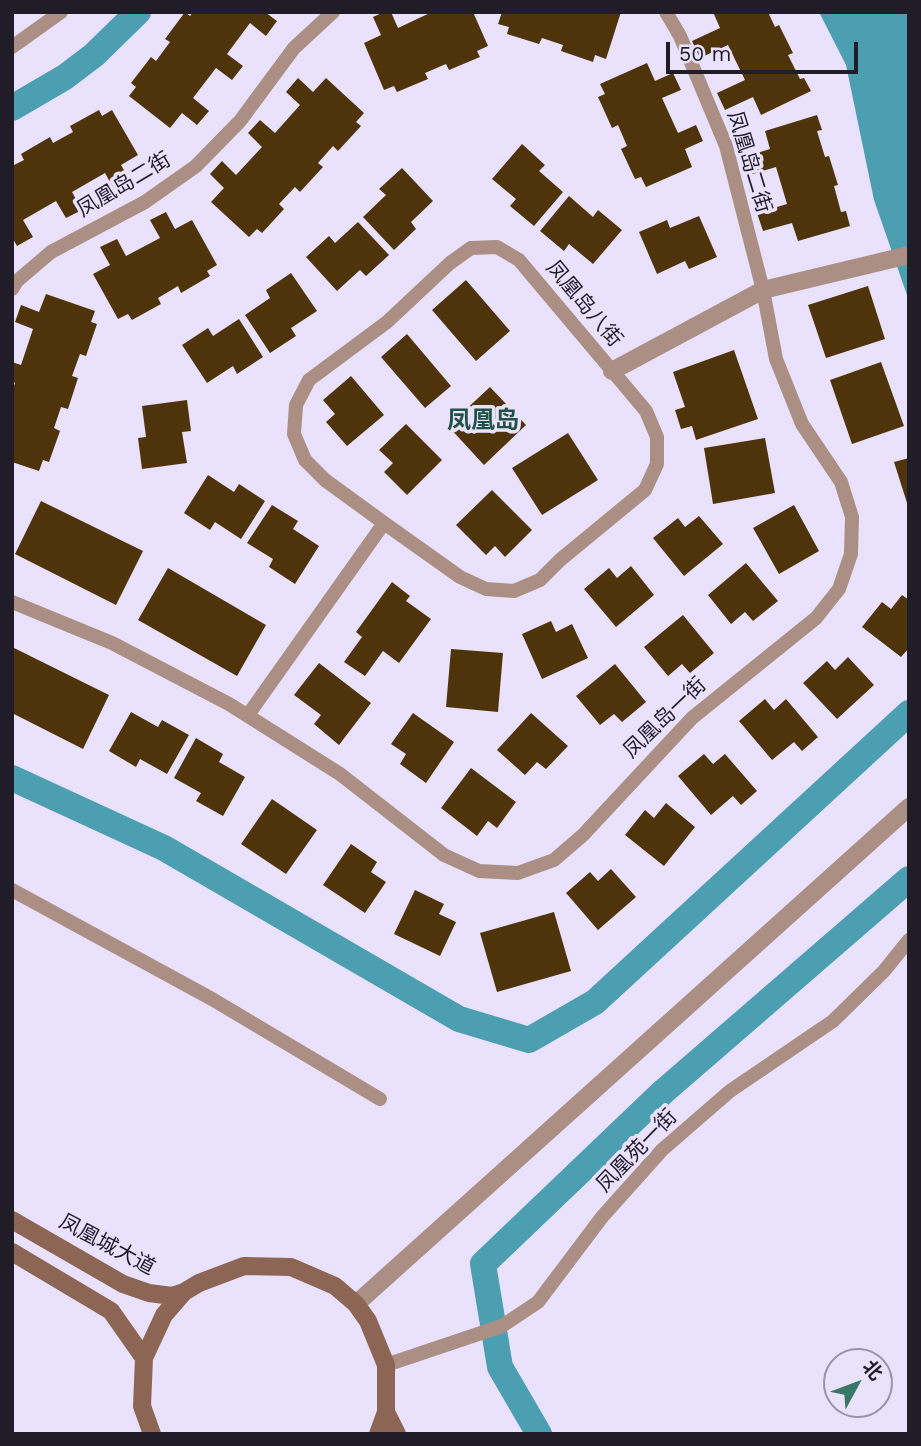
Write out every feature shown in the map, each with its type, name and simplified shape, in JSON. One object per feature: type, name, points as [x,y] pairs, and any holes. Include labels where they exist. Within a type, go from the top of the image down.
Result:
[{"type":"main road","name":"凤凰城大道","points":[[12,1220],[123,1284],[149,1293],[172,1296],[184,1292]]},
{"type":"main road","points":[[12,1252],[111,1311],[144,1358]]},
{"type":"main road","points":[[152,1434],[142,1406],[144,1358],[164,1315],[184,1292],[199,1283],[244,1266],[291,1268],[335,1286],[356,1304],[368,1321],[386,1365],[386,1412],[378,1434]]},
{"type":"main road","points":[[386,1412],[397,1434]]},
{"type":"street","points":[[612,371],[763,290],[909,255]]},
{"type":"street","points":[[356,1304],[909,807]]},
{"type":"lane","points":[[12,47],[61,12]]},
{"type":"lane","name":"凤凰岛二街","points":[[12,289],[17,281],[51,253],[145,202],[196,166],[240,121],[294,48],[333,12]]},
{"type":"lane","name":"凤凰岛二街","points":[[666,12],[680,36],[726,146],[763,290]]},
{"type":"lane","name":"凤凰岛八街","points":[[497,247],[519,260],[646,411],[657,437],[657,464],[645,490],[560,560],[540,580],[514,591],[486,589],[460,577],[384,523],[325,480],[305,460],[294,434],[296,405],[309,380],[387,322],[450,263],[471,248],[497,247]]},
{"type":"lane","name":"凤凰岛一街","points":[[248,715],[340,774],[444,855],[479,872],[518,873],[554,860],[583,835],[692,718],[816,618],[839,589],[851,554],[852,517],[841,482],[802,424],[776,359],[763,290]]},
{"type":"lane","points":[[12,602],[112,643],[248,715],[384,523]]},
{"type":"lane","points":[[12,890],[212,999],[380,1099]]},
{"type":"lane","name":"凤凰苑一街","points":[[386,1365],[495,1328],[538,1302],[602,1217],[662,1150],[730,1091],[833,1021],[884,971],[909,940]]},
{"type":"water","points":[[819,12],[909,12],[909,301],[874,200],[846,65]]},
{"type":"building","points":[[185,12],[190,16],[193,12],[265,12],[277,21],[266,36],[250,23],[227,54],[243,66],[232,80],[216,68],[193,98],[209,111],[197,125],[182,113],[170,128],[129,96],[136,87],[131,83],[151,57],[156,61],[170,42],[165,39]]},
{"type":"building","points":[[391,12],[398,28],[432,12],[473,12],[488,46],[477,51],[480,57],[449,70],[446,64],[425,73],[428,79],[397,92],[394,86],[384,90],[364,43],[381,35],[373,17]]},
{"type":"building","points":[[502,12],[621,12],[606,59],[595,55],[593,62],[561,51],[563,45],[542,38],[539,44],[507,34],[509,27],[498,24]]},
{"type":"building","points":[[713,12],[768,12],[775,27],[779,25],[793,53],[788,55],[800,79],[804,78],[811,91],[761,115],[753,97],[725,110],[717,93],[745,80],[728,45],[700,58],[692,41],[720,28]]},
{"type":"building","points":[[647,63],[655,81],[673,73],[681,90],[662,98],[678,133],[696,125],[703,141],[685,149],[692,167],[646,187],[641,177],[635,179],[621,149],[627,146],[618,125],[612,128],[598,97],[605,94],[600,84]]},
{"type":"building","points":[[298,78],[313,92],[326,78],[364,113],[356,122],[361,126],[338,151],[333,146],[318,163],[323,167],[300,192],[295,187],[279,204],[284,209],[262,233],[257,229],[249,237],[211,202],[224,188],[210,174],[222,161],[236,175],[262,147],[248,133],[260,120],[275,133],[300,105],[286,92]]},
{"type":"building","points":[[99,110],[102,116],[112,110],[138,155],[121,165],[131,182],[115,191],[105,173],[72,192],[82,210],[66,218],[56,201],[23,220],[33,237],[17,246],[12,237],[12,166],[24,160],[21,154],[50,137],[53,143],[73,132],[70,126]]},
{"type":"building","points":[[817,115],[822,130],[817,131],[825,157],[829,156],[838,185],[834,186],[841,212],[846,211],[850,226],[798,241],[792,223],[763,231],[757,213],[787,204],[776,167],[746,176],[741,158],[770,149],[765,131]]},
{"type":"building","points":[[522,144],[545,165],[539,171],[563,192],[534,226],[510,206],[516,199],[492,179]]},
{"type":"building","points":[[402,168],[433,201],[411,222],[416,229],[394,250],[363,217],[386,195],[379,189]]},
{"type":"building","points":[[569,196],[593,217],[598,210],[622,230],[593,264],[569,244],[564,251],[540,231]]},
{"type":"building","points":[[166,212],[175,229],[192,220],[217,265],[207,271],[210,276],[181,293],[178,286],[158,298],[161,304],[132,320],[128,314],[118,319],[93,274],[110,265],[100,247],[117,239],[126,256],[160,238],[150,220]]},
{"type":"building","points":[[699,216],[717,257],[689,269],[685,261],[657,274],[639,232],[667,220],[670,228]]},
{"type":"building","points":[[358,222],[389,255],[366,276],[360,270],[337,291],[306,257],[329,236],[335,243]]},
{"type":"building","points":[[291,273],[317,311],[291,328],[296,336],[270,353],[245,315],[270,298],[266,290]]},
{"type":"building","points":[[466,280],[510,331],[476,361],[432,310]]},
{"type":"building","points":[[868,286],[885,339],[826,358],[808,305]]},
{"type":"building","points":[[46,294],[95,311],[91,322],[97,324],[86,356],[80,354],[72,376],[78,378],[68,409],[61,407],[54,428],[60,431],[49,462],[43,460],[39,471],[12,462],[12,391],[15,383],[12,381],[12,362],[21,365],[33,329],[15,322],[21,305],[39,312]]},
{"type":"building","points":[[239,319],[263,357],[237,374],[233,366],[207,383],[182,345],[208,328],[213,336]]},
{"type":"building","points":[[407,334],[451,386],[425,408],[381,357]]},
{"type":"building","points":[[734,350],[758,419],[696,440],[692,426],[681,429],[675,410],[685,407],[673,372]]},
{"type":"building","points":[[881,362],[904,426],[852,444],[830,380]]},
{"type":"building","points":[[351,376],[384,415],[347,446],[326,422],[335,414],[323,400]]},
{"type":"building","points":[[490,387],[526,425],[484,465],[448,426]]},
{"type":"building","points":[[187,400],[191,431],[182,432],[187,463],[142,469],[138,438],[146,437],[142,406]]},
{"type":"building","points":[[406,424],[442,460],[407,495],[384,472],[393,463],[379,450]]},
{"type":"building","points":[[568,433],[598,480],[542,515],[512,468]]},
{"type":"building","points":[[765,438],[775,493],[713,504],[704,448]]},
{"type":"building","points":[[909,458],[909,506],[908,506],[894,462]]},
{"type":"building","points":[[208,475],[234,492],[239,484],[265,501],[241,539],[215,522],[210,530],[184,513]]},
{"type":"building","points":[[492,490],[532,530],[505,557],[495,546],[486,555],[456,525]]},
{"type":"building","points":[[41,501],[143,551],[116,605],[15,554]]},
{"type":"building","points":[[272,505],[298,521],[293,529],[319,546],[295,584],[269,567],[273,559],[247,543]]},
{"type":"building","points":[[794,505],[819,551],[779,574],[753,528]]},
{"type":"building","points":[[699,516],[723,544],[684,576],[653,538],[678,518],[685,527]]},
{"type":"building","points":[[746,563],[778,601],[753,621],[745,612],[731,624],[708,595]]},
{"type":"building","points":[[631,566],[654,595],[616,627],[584,589],[609,568],[617,578]]},
{"type":"building","points":[[168,568],[266,625],[237,676],[138,620]]},
{"type":"building","points":[[392,582],[410,596],[406,601],[431,619],[399,663],[383,651],[365,676],[344,662],[362,637],[356,632]]},
{"type":"building","points":[[902,595],[909,600],[909,648],[901,657],[862,627],[882,602],[891,609]]},
{"type":"building","points":[[683,615],[714,653],[690,673],[682,664],[668,676],[644,647]]},
{"type":"building","points":[[551,621],[556,632],[572,624],[588,658],[542,679],[522,634]]},
{"type":"building","points":[[12,647],[109,695],[83,749],[12,713]]},
{"type":"building","points":[[451,649],[503,653],[498,712],[446,707]]},
{"type":"building","points":[[848,657],[874,685],[837,719],[803,683],[827,661],[835,670]]},
{"type":"building","points":[[319,663],[371,703],[339,745],[314,724],[321,715],[294,695]]},
{"type":"building","points":[[615,664],[646,702],[622,722],[614,714],[600,725],[576,696]]},
{"type":"building","points":[[765,699],[774,710],[786,699],[818,737],[802,751],[794,742],[772,760],[739,721]]},
{"type":"building","points":[[131,712],[158,727],[162,720],[189,735],[167,774],[140,759],[136,767],[109,751]]},
{"type":"building","points":[[413,713],[454,742],[426,783],[400,764],[406,754],[391,744]]},
{"type":"building","points":[[531,713],[568,746],[546,769],[537,762],[525,775],[497,750]]},
{"type":"building","points":[[196,738],[223,754],[219,762],[245,777],[223,816],[196,801],[201,793],[174,778]]},
{"type":"building","points":[[704,754],[713,764],[725,754],[757,791],[741,805],[733,796],[711,815],[678,776]]},
{"type":"building","points":[[471,768],[516,802],[497,828],[488,821],[477,836],[441,808]]},
{"type":"building","points":[[272,799],[317,830],[286,874],[241,844]]},
{"type":"building","points":[[666,803],[695,827],[664,866],[625,835],[645,810],[654,818]]},
{"type":"building","points":[[351,844],[377,862],[371,872],[386,882],[365,913],[323,885]]},
{"type":"building","points":[[611,869],[636,897],[598,930],[566,893],[590,872],[598,881]]},
{"type":"building","points":[[415,890],[444,904],[439,914],[456,922],[440,956],[394,934]]},
{"type":"building","points":[[554,912],[571,971],[497,992],[480,933]]},
{"type":"waterway","points":[[12,108],[65,77],[94,55],[138,12]]},
{"type":"waterway","points":[[12,778],[164,848],[459,1019],[529,1040],[595,1002],[909,713]]},
{"type":"waterway","points":[[539,1434],[500,1367],[483,1264],[663,1092],[909,879]]},
{"type":"district","name":"凤凰岛","points":[[483,421]]}]
